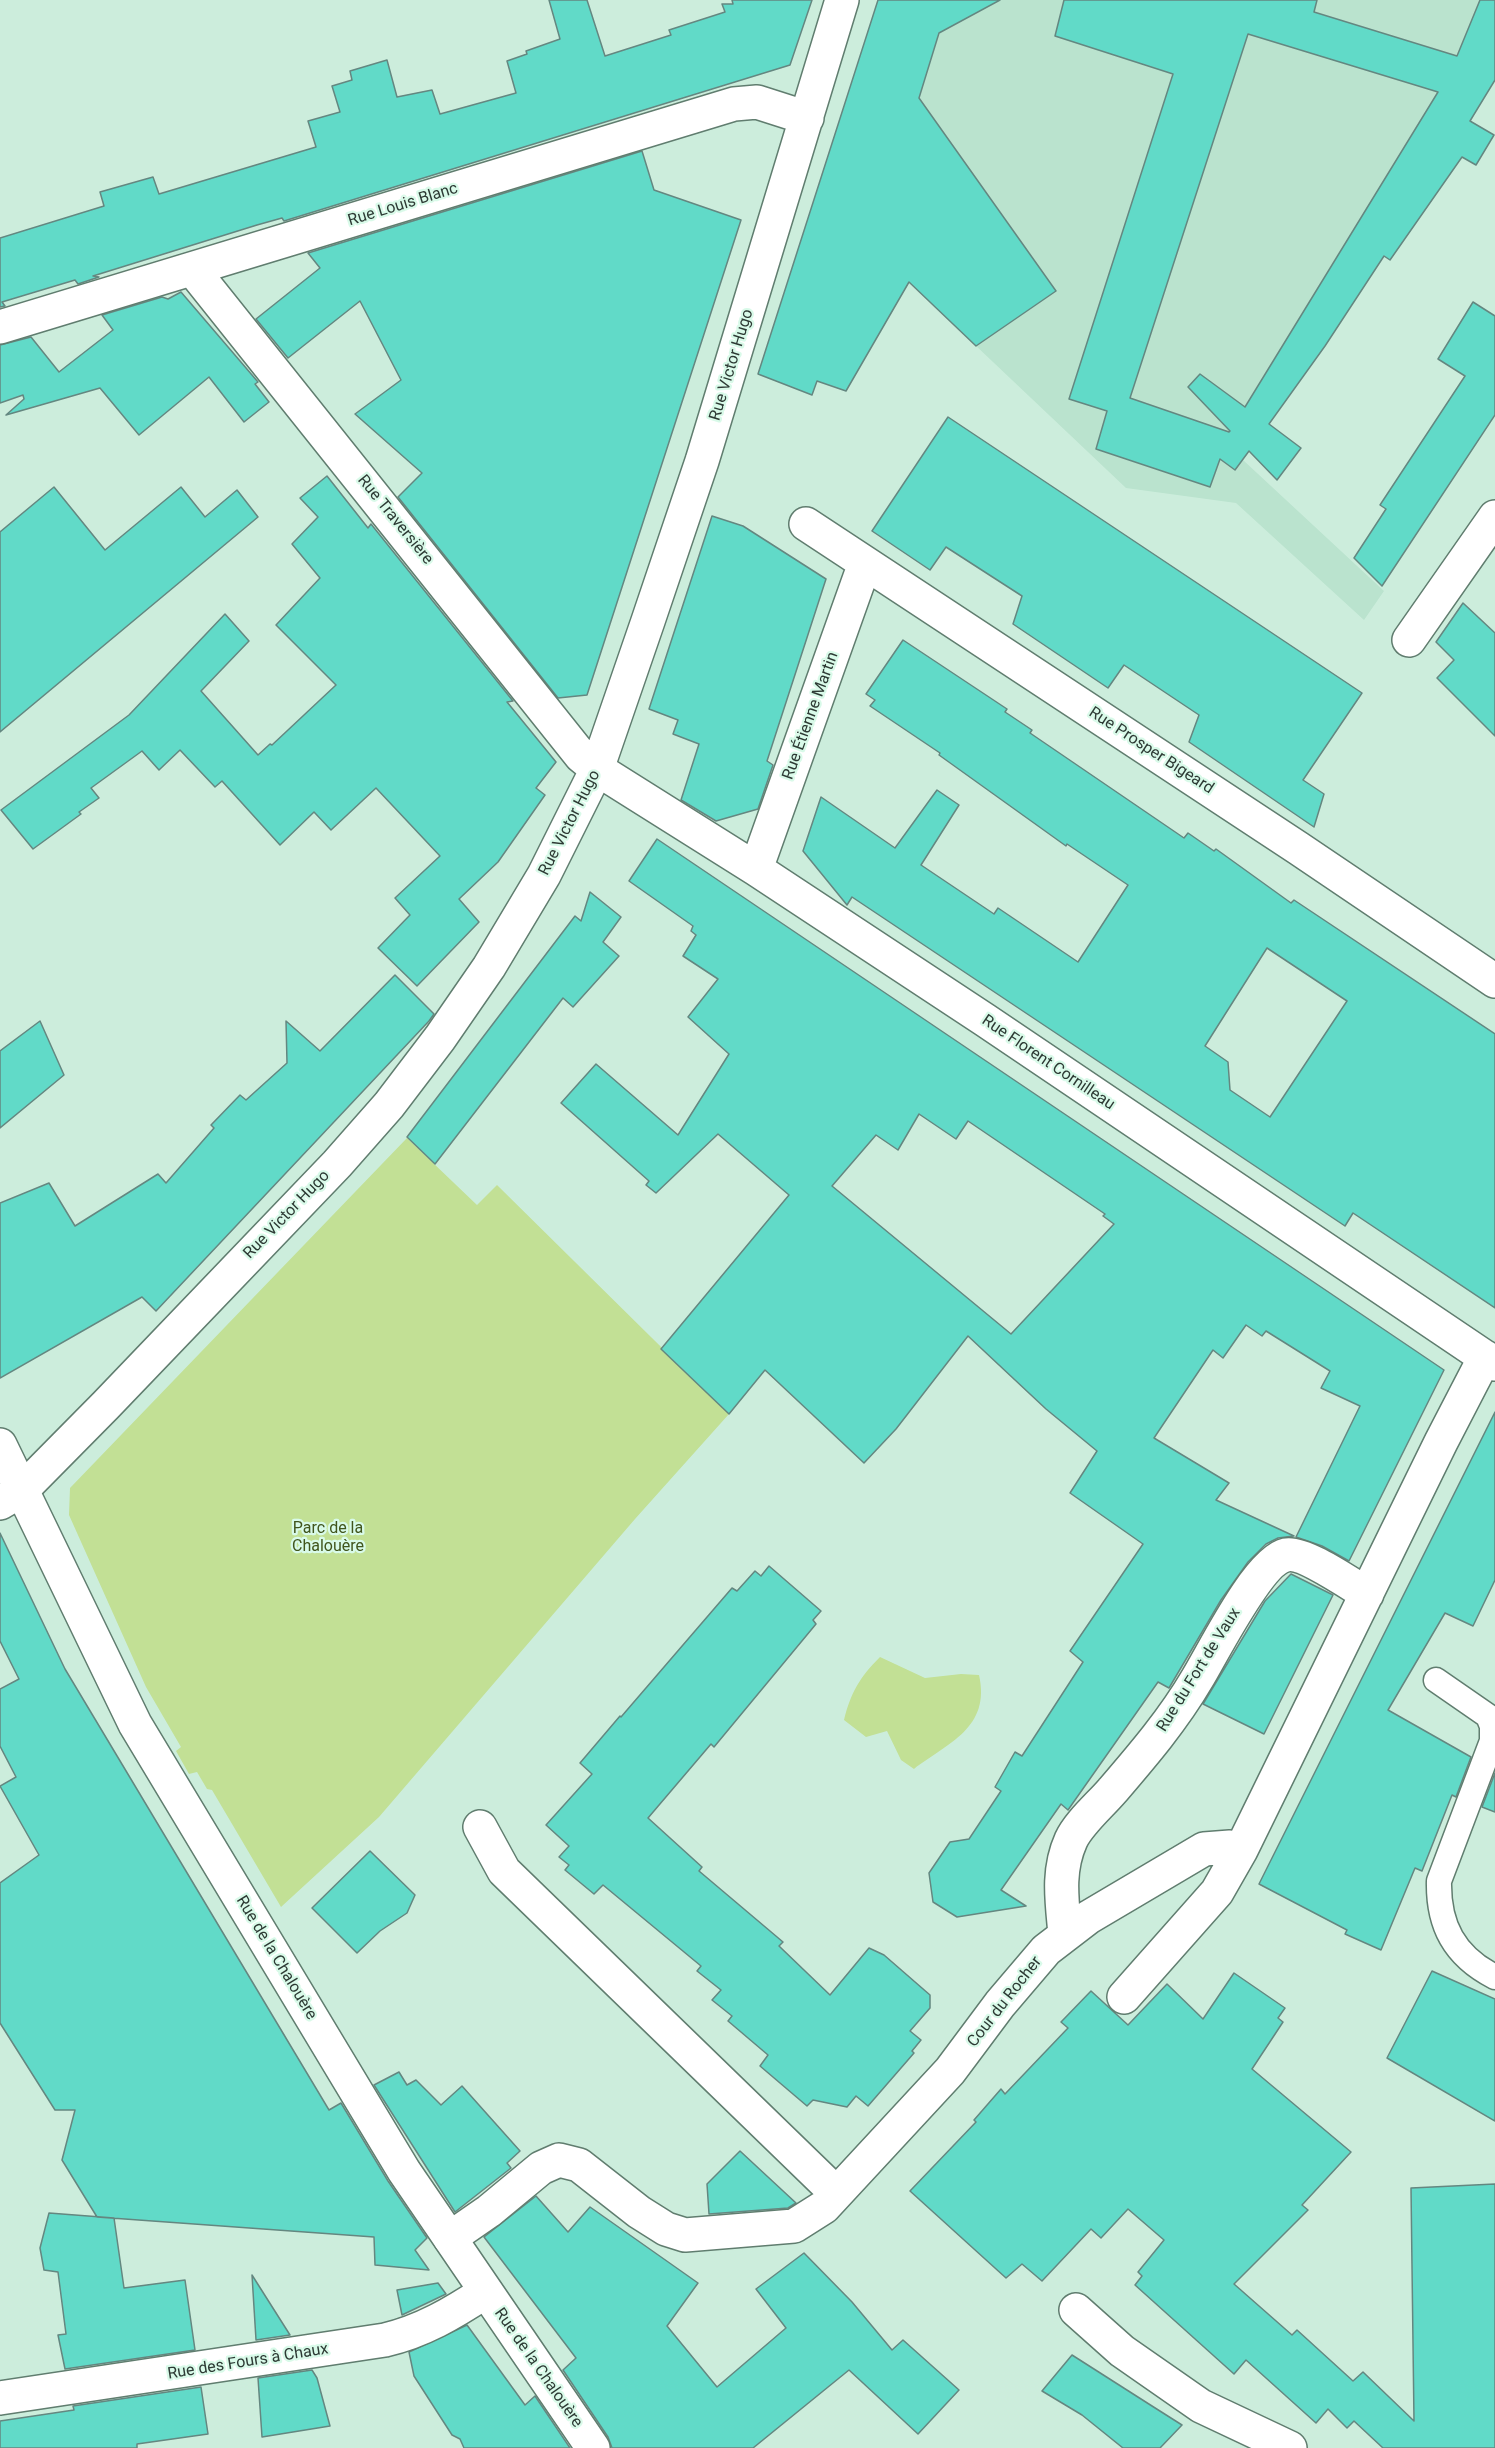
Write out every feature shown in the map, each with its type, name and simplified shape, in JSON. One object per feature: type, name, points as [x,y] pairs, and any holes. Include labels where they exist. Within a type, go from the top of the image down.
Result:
[{"type":"street","name":"Rue Victor Hugo","points":[[11,1496],[337,1164],[406,1084],[501,948],[544,875],[597,769],[702,461],[842,0]]},
{"type":"street","name":"Rue Louis Blanc","points":[[0,327],[734,104],[757,102],[807,118]]},
{"type":"street","name":"Rue Traversière","points":[[193,270],[581,756],[597,769]]},
{"type":"street","points":[[1409,640],[1495,517]]},
{"type":"street","name":"Rue Prosper Bigeard","points":[[806,524],[1298,848],[1495,981]]},
{"type":"street","name":"Rue Étienne Martin","points":[[756,869],[865,563]]},
{"type":"street","name":"Rue Florent Cornilleau","points":[[597,769],[756,869],[1490,1360]]},
{"type":"street","points":[[1124,1996],[1217,1892],[1241,1850],[1366,1594],[1490,1360]]},
{"type":"street","name":"Rue de la Chalouère","points":[[0,1445],[11,1496],[135,1724],[398,2161],[593,2448]]},
{"type":"street","name":"Rue du Fort de Vaux","points":[[1065,1934],[1060,1886],[1063,1862],[1072,1838],[1160,1733],[1194,1684],[1254,1582],[1272,1561],[1287,1554],[1303,1557],[1366,1594]]},
{"type":"street","points":[[480,1827],[504,1871],[836,2193]]},
{"type":"street","name":"Cour du Rocher","points":[[450,2238],[489,2211],[541,2168],[559,2160],[579,2165],[639,2212],[666,2229],[686,2235],[794,2226],[813,2216],[950,2072],[1030,1966],[1065,1934],[1127,1894],[1204,1850],[1230,1847],[1241,1850]]},
{"type":"street","name":"Rue des Fours à Chaux","points":[[0,2398],[385,2340],[410,2334],[441,2320],[485,2292]]},
{"type":"street","points":[[1076,2310],[1122,2350],[1200,2406],[1290,2448]]},
{"type":"lane","points":[[1437,1680],[1488,1716],[1492,1726],[1492,1741],[1438,1881],[1438,1901],[1442,1921],[1454,1944],[1495,1977]]},
{"type":"shaded area","points":[[878,0],[1495,0],[1495,73],[1243,460],[1384,591],[1364,620],[1236,503],[1126,488],[898,272],[917,199],[824,168]]},
{"type":"green space","name":"Parc de la Chalouère","points":[[407,1138],[477,1205],[497,1185],[729,1414],[635,1519],[379,1817],[281,1907],[212,1790],[207,1789],[197,1772],[189,1774],[176,1751],[181,1747],[146,1687],[69,1515],[70,1488]]},
{"type":"green space","points":[[880,1657],[925,1678],[961,1674],[979,1675],[981,1693],[979,1708],[973,1721],[953,1742],[914,1769],[901,1760],[887,1731],[866,1737],[844,1720],[857,1686]]},
{"type":"building","points":[[549,0],[587,0],[605,56],[671,35],[669,30],[725,12],[722,4],[733,4],[732,0],[812,0],[790,65],[284,221],[282,218],[257,225],[93,276],[99,277],[78,284],[75,280],[2,302],[5,306],[0,307],[0,238],[104,206],[100,192],[153,177],[159,194],[316,147],[308,121],[340,112],[332,86],[352,80],[350,71],[387,60],[397,97],[432,90],[440,114],[516,93],[507,61],[527,54],[526,51],[560,39]]},
{"type":"building","points":[[878,0],[1000,0],[939,33],[919,98],[1056,291],[976,346],[909,282],[846,391],[817,381],[812,395],[758,374]]},
{"type":"building","points":[[1064,0],[1317,0],[1314,12],[1457,56],[1480,0],[1495,0],[1495,80],[1470,121],[1494,135],[1476,165],[1462,157],[1390,260],[1384,256],[1325,346],[1269,424],[1301,448],[1277,480],[1249,451],[1235,470],[1220,459],[1210,487],[1096,449],[1107,411],[1069,399],[1173,74],[1055,36]],"holes":[[[1248,34],[1438,92],[1245,407],[1200,374],[1188,387],[1229,432],[1130,398]]]},
{"type":"building","points":[[642,151],[654,190],[741,220],[587,695],[558,698],[398,497],[422,473],[355,414],[401,380],[360,301],[288,358],[256,319],[320,268],[308,253]]},
{"type":"building","points":[[181,292],[258,382],[255,384],[269,402],[244,422],[209,377],[139,435],[100,388],[6,415],[24,399],[23,395],[0,403],[0,345],[31,337],[59,372],[113,330],[102,315],[162,297],[168,299]]},
{"type":"building","points":[[1473,302],[1495,316],[1495,415],[1382,586],[1354,558],[1386,509],[1380,505],[1465,376],[1438,359]]},
{"type":"building","points":[[948,417],[1362,693],[1303,780],[1324,794],[1314,827],[1189,742],[1199,715],[1124,665],[1108,688],[1013,624],[1022,596],[946,547],[930,570],[872,531]]},
{"type":"building","points":[[327,476],[368,528],[371,524],[513,701],[507,702],[556,762],[536,788],[545,795],[498,862],[459,899],[479,922],[417,986],[378,948],[410,915],[395,898],[440,856],[376,788],[331,830],[314,812],[280,845],[222,781],[215,787],[180,750],[159,770],[142,751],[91,788],[99,798],[33,849],[1,810],[129,715],[225,614],[249,641],[201,691],[258,755],[270,744],[272,745],[336,685],[276,625],[320,578],[292,544],[318,517],[300,498]]},
{"type":"building","points":[[54,487],[105,550],[181,487],[205,517],[237,490],[258,517],[0,732],[0,532]]},
{"type":"building","points":[[712,516],[743,526],[826,579],[767,761],[773,765],[758,809],[716,821],[681,800],[699,744],[673,734],[678,720],[649,709]]},
{"type":"building","points":[[1463,603],[1495,633],[1495,736],[1437,678],[1454,660],[1436,642]]},
{"type":"building","points":[[903,640],[1007,709],[1005,712],[1032,730],[1030,733],[1184,838],[1188,833],[1214,851],[1216,849],[1291,903],[1294,900],[1495,1034],[1495,1308],[1353,1213],[1345,1226],[852,897],[847,905],[803,851],[821,797],[895,848],[937,790],[959,805],[921,865],[994,914],[998,908],[1078,962],[1128,885],[1067,844],[1066,846],[939,755],[940,753],[870,706],[875,700],[866,694]],"holes":[[[1267,948],[1347,1001],[1270,1117],[1230,1090],[1228,1062],[1205,1046]]]},
{"type":"building","points":[[657,839],[1444,1370],[1349,1561],[1322,1546],[1296,1537],[1360,1406],[1321,1388],[1330,1371],[1266,1331],[1262,1336],[1246,1325],[1223,1358],[1213,1350],[1154,1438],[1229,1483],[1216,1500],[1294,1536],[1278,1538],[1266,1544],[1248,1562],[1221,1600],[1169,1688],[1158,1682],[1068,1810],[1061,1804],[1001,1890],[1026,1906],[957,1917],[933,1902],[929,1873],[950,1842],[969,1839],[1001,1791],[995,1787],[1015,1752],[1022,1756],[1083,1662],[1070,1651],[1143,1544],[1070,1493],[1097,1451],[1046,1409],[968,1336],[896,1429],[864,1463],[765,1370],[729,1414],[661,1349],[789,1195],[718,1134],[656,1193],[646,1185],[649,1181],[561,1103],[596,1064],[678,1135],[729,1054],[688,1017],[718,979],[683,956],[696,935],[691,931],[693,926],[629,881]],"holes":[[[919,1114],[956,1139],[968,1121],[1105,1214],[1103,1216],[1114,1224],[1011,1334],[832,1186],[876,1135],[898,1150]]]},
{"type":"building","points":[[590,892],[621,917],[603,942],[619,956],[573,1007],[563,998],[435,1164],[407,1137],[575,916],[581,921]]},
{"type":"building","points":[[395,975],[434,1014],[156,1311],[142,1297],[0,1378],[0,1203],[49,1183],[75,1226],[158,1174],[166,1183],[214,1128],[211,1125],[240,1095],[246,1100],[287,1063],[286,1021],[320,1051]]},
{"type":"building","points":[[40,1021],[64,1075],[0,1128],[0,1051]]},
{"type":"building","points":[[1495,1412],[1495,1580],[1473,1626],[1445,1613],[1388,1710],[1471,1757],[1456,1797],[1452,1795],[1422,1871],[1415,1868],[1381,1950],[1345,1934],[1347,1930],[1259,1884]]},
{"type":"building","points":[[0,1533],[65,1669],[329,2110],[341,2103],[388,2181],[427,2238],[415,2250],[429,2270],[375,2265],[374,2237],[97,2217],[62,2160],[75,2110],[55,2110],[0,2023],[0,1883],[39,1855],[0,1786],[16,1777],[0,1746],[0,1689],[19,1679],[0,1641]]},
{"type":"building","points":[[769,1566],[821,1611],[813,1620],[816,1624],[714,1747],[711,1744],[648,1818],[702,1867],[699,1871],[783,1942],[779,1946],[830,1995],[869,1948],[884,1955],[930,1995],[930,2008],[910,2031],[921,2040],[912,2051],[914,2053],[868,2106],[856,2096],[847,2107],[813,2100],[807,2106],[760,2066],[768,2055],[728,2021],[732,2016],[712,2000],[721,1990],[697,1971],[701,1966],[603,1885],[594,1894],[565,1870],[569,1865],[559,1857],[569,1846],[546,1825],[592,1774],[580,1763],[620,1716],[732,1588],[737,1591],[755,1571],[761,1576]]},
{"type":"building","points":[[1291,1574],[1333,1595],[1264,1734],[1203,1704],[1265,1601]]},
{"type":"building","points":[[1495,1773],[1495,1812],[1482,1807]]},
{"type":"building","points":[[370,1851],[415,1895],[407,1913],[380,1931],[357,1953],[312,1908]]},
{"type":"building","points":[[1432,1971],[1495,1999],[1495,2121],[1387,2058]]},
{"type":"building","points":[[1234,1973],[1285,2008],[1278,2018],[1283,2022],[1252,2069],[1351,2152],[1302,2205],[1308,2210],[1234,2284],[1292,2335],[1297,2330],[1353,2381],[1363,2372],[1414,2421],[1411,2188],[1495,2184],[1495,2448],[1383,2448],[1354,2421],[1347,2428],[1328,2409],[1316,2423],[1246,2360],[1234,2374],[1135,2285],[1142,2276],[1138,2272],[1164,2240],[1128,2209],[1101,2238],[1091,2229],[1042,2281],[1022,2264],[1006,2278],[910,2191],[976,2122],[974,2120],[1001,2089],[1005,2094],[1068,2028],[1061,2022],[1091,1991],[1128,2025],[1167,1984],[1203,2019]]},
{"type":"building","points":[[399,2072],[407,2085],[416,2080],[441,2105],[462,2086],[520,2151],[507,2163],[511,2168],[455,2212],[374,2085]]},
{"type":"building","points":[[740,2151],[796,2203],[788,2208],[709,2214],[707,2184]]},
{"type":"building","points":[[536,2196],[568,2232],[590,2207],[698,2283],[667,2326],[717,2387],[786,2328],[756,2289],[804,2253],[852,2302],[892,2350],[903,2340],[959,2390],[918,2434],[849,2370],[753,2448],[612,2448],[608,2437],[563,2370],[576,2358],[484,2237]]},
{"type":"building","points":[[49,2213],[114,2218],[124,2288],[185,2280],[195,2350],[65,2369],[58,2335],[66,2334],[58,2272],[44,2270],[40,2248]]},
{"type":"building","points":[[252,2275],[290,2335],[256,2340]]},
{"type":"building","points":[[438,2283],[446,2294],[402,2315],[397,2290]]},
{"type":"building","points":[[467,2325],[525,2405],[535,2396],[570,2448],[464,2448],[460,2439],[452,2435],[414,2376],[409,2352]]},
{"type":"building","points":[[1072,2355],[1182,2425],[1160,2448],[1123,2448],[1082,2415],[1042,2391]]},
{"type":"building","points":[[312,2370],[317,2378],[330,2426],[262,2437],[258,2378]]},
{"type":"building","points":[[201,2387],[208,2434],[137,2444],[137,2448],[0,2448],[0,2421],[74,2410],[73,2406]]}]
